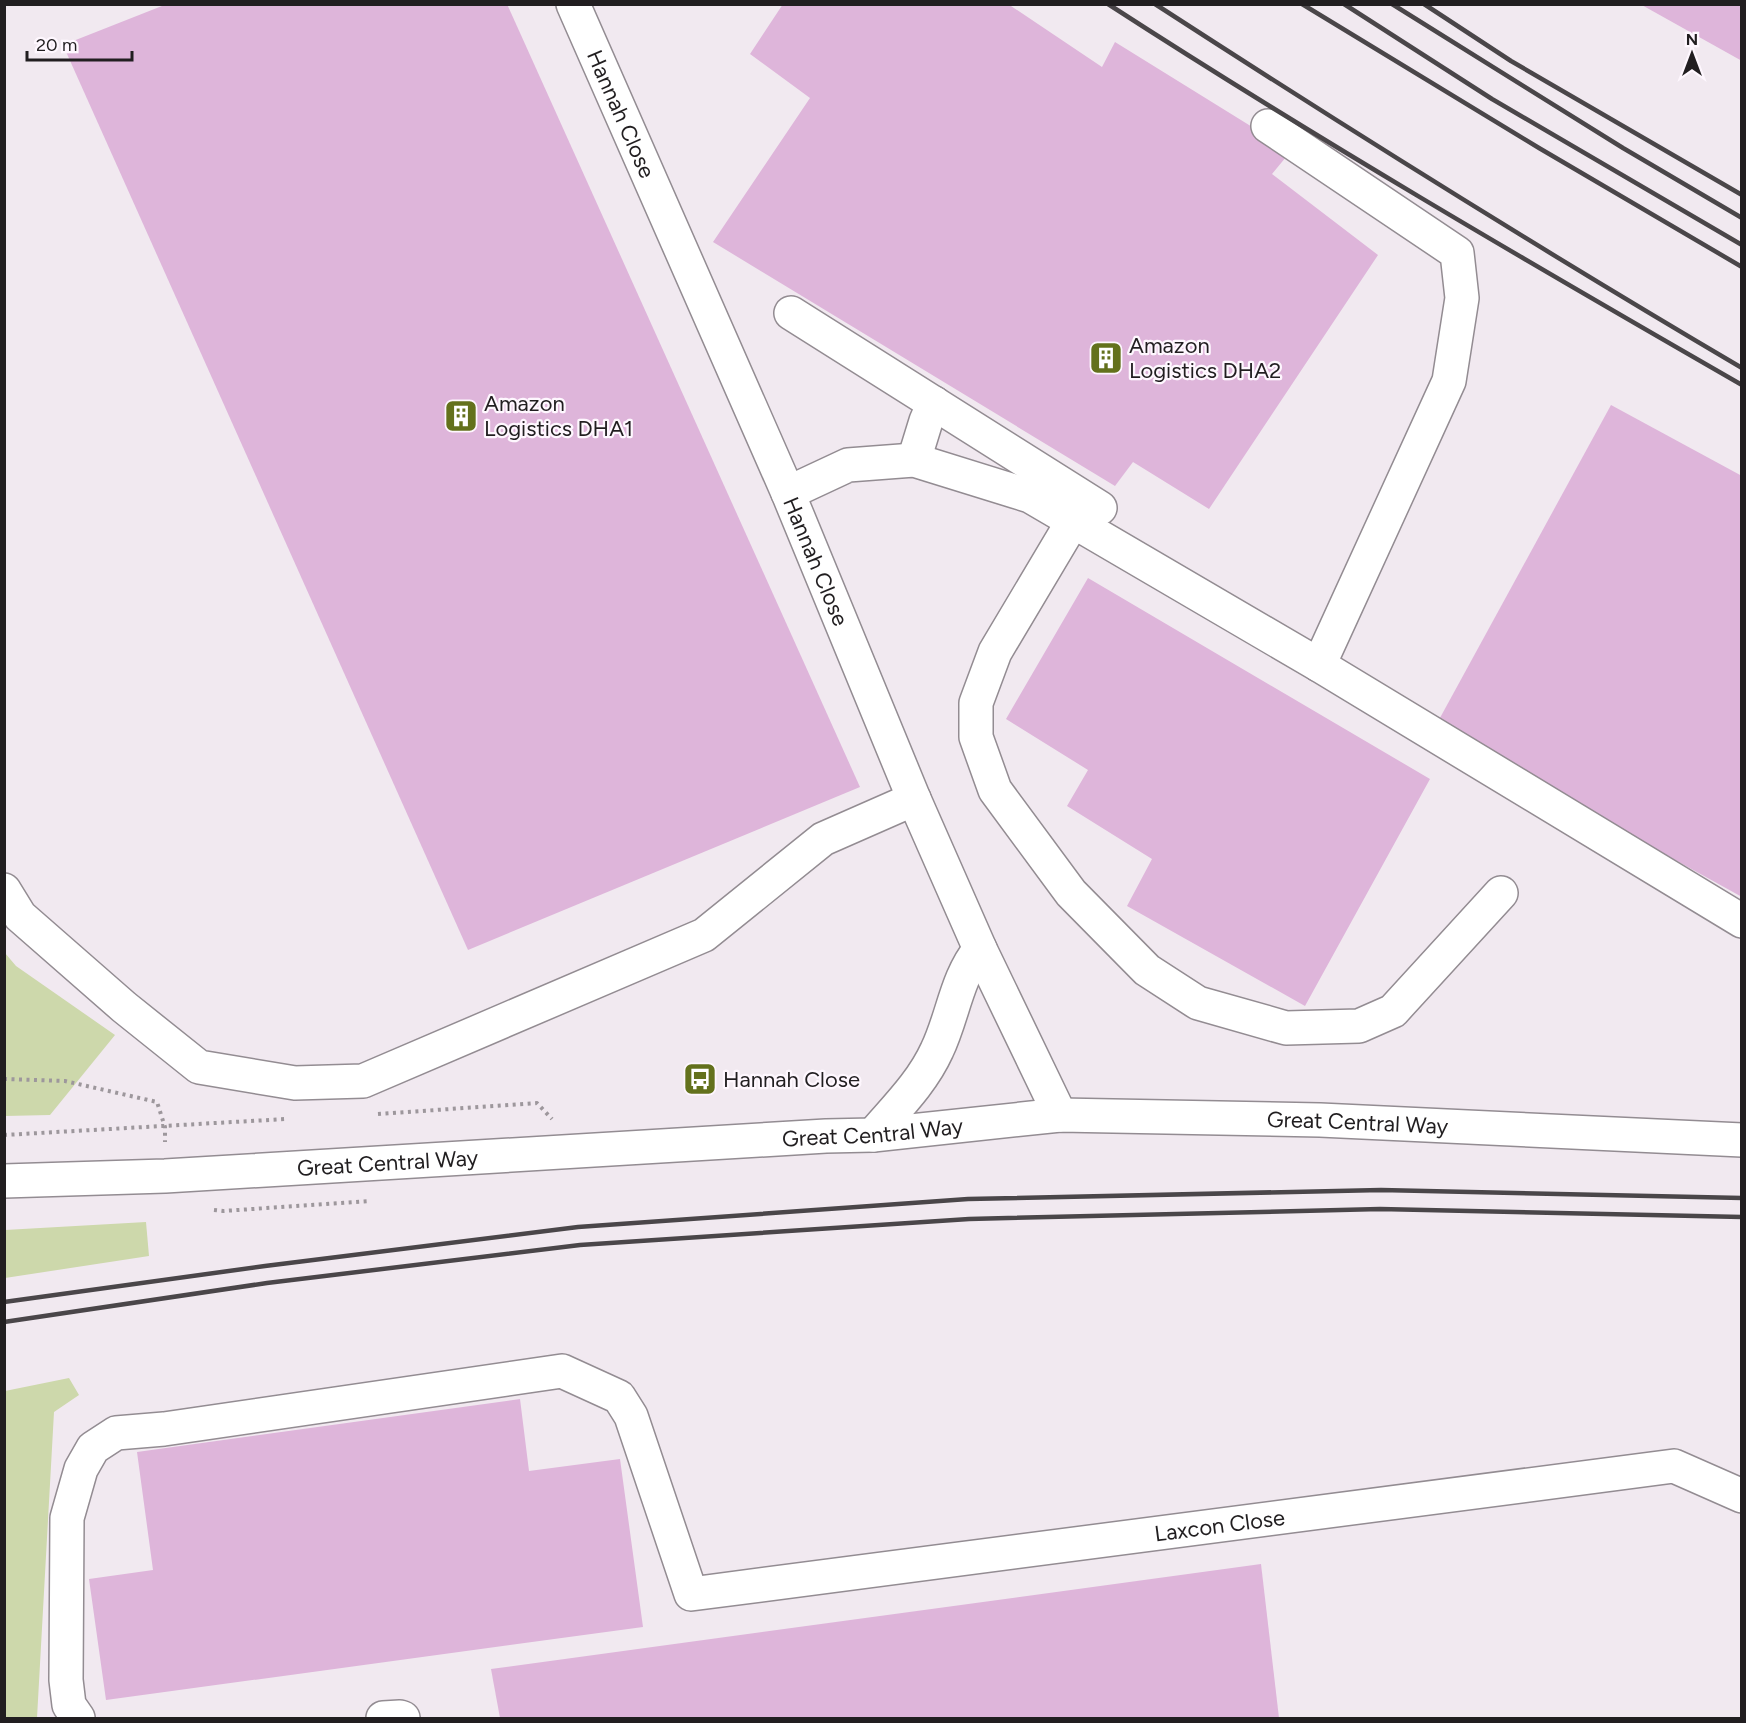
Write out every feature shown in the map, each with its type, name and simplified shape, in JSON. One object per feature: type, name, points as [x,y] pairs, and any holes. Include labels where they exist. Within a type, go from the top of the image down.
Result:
[{"type":"street","name":"Hannah Close","points":[[573,4],[788,493],[914,799],[980,949],[1060,1115]]},
{"type":"street","points":[[1268,126],[1457,253],[1462,298],[1449,381],[1319,665]]},
{"type":"street","points":[[791,313],[934,403],[1087,514],[1319,665],[1742,921]]},
{"type":"street","points":[[914,460],[934,403]]},
{"type":"street","points":[[788,493],[848,465],[914,460],[1087,514]]},
{"type":"street","points":[[1087,514],[995,652],[976,703],[976,737],[995,790],[1071,894],[1147,970],[1198,1003],[1286,1028],[1359,1026],[1393,1011],[1501,894]]},
{"type":"street","points":[[4,890],[20,916],[124,1007],[199,1067],[295,1083],[363,1081],[704,935],[823,839],[914,799]]},
{"type":"street","points":[[873,1135],[920,1081],[930,1064],[939,1047],[966,969],[980,949]]},
{"type":"street","name":"Great Central Way","points":[[4,1181],[165,1176],[873,1135],[1060,1115],[1320,1120],[1742,1140]]},
{"type":"street","name":"Laxcon Close","points":[[78,1719],[69,1705],[66,1680],[68,1518],[81,1468],[93,1448],[116,1433],[164,1429],[562,1371],[619,1397],[631,1416],[691,1594],[1674,1466],[1742,1496]]},
{"type":"street","points":[[383,1719],[400,1717],[403,1719]]},
{"type":"path","points":[[4,1079],[65,1081],[157,1102],[165,1127],[165,1176]]},
{"type":"path","points":[[486,1108],[537,1103]]},
{"type":"path","points":[[4,1135],[195,1124]]},
{"type":"green space","points":[[5,953],[16,966],[115,1035],[50,1115],[5,1116]]},
{"type":"green space","points":[[146,1222],[149,1256],[5,1278],[5,1230]]},
{"type":"green space","points":[[69,1378],[79,1395],[54,1412],[37,1718],[5,1718],[5,1391]]},
{"type":"building","name":"Amazon Logistics DHA1","points":[[167,4],[507,4],[860,787],[468,950],[63,45]]},
{"type":"building","name":"Amazon Logistics DHA2","points":[[783,4],[1008,4],[1102,67],[1115,42],[1291,151],[1272,174],[1378,255],[1209,509],[1133,462],[1115,486],[713,242],[810,98],[750,54]]},
{"type":"building","points":[[1640,4],[1742,4],[1742,61]]},
{"type":"building","points":[[1611,405],[1742,476],[1742,897],[1435,727]]},
{"type":"building","points":[[1088,578],[1430,779],[1305,1006],[1127,906],[1152,859],[1067,806],[1088,770],[1006,719]]},
{"type":"building","points":[[520,1399],[529,1471],[620,1459],[643,1627],[106,1700],[89,1579],[153,1570],[137,1452]]},
{"type":"building","points":[[1261,1564],[1279,1718],[500,1718],[491,1669]]},
{"type":"railway","points":[[1108,4],[1264,103],[1422,199],[1742,385]]},
{"type":"railway","points":[[1155,4],[1446,189],[1742,368]]},
{"type":"railway","points":[[1302,4],[1539,148],[1742,267]]},
{"type":"railway","points":[[1344,4],[1492,99],[1742,245]]},
{"type":"railway","points":[[1392,4],[1623,148],[1742,218]]},
{"type":"railway","points":[[1424,4],[1511,61],[1742,195]]},
{"type":"railway","points":[[4,1302],[265,1266],[578,1227],[968,1199],[1381,1190],[1742,1198]]},
{"type":"railway","points":[[4,1322],[267,1283],[580,1245],[969,1219],[1380,1209],[1742,1217]]},
{"type":"place","name":"Amazon Logistics DHA2","points":[[1106,358]]},
{"type":"place","name":"Amazon Logistics DHA1","points":[[461,416]]},
{"type":"place","name":"Hannah Close","points":[[700,1079]]}]
